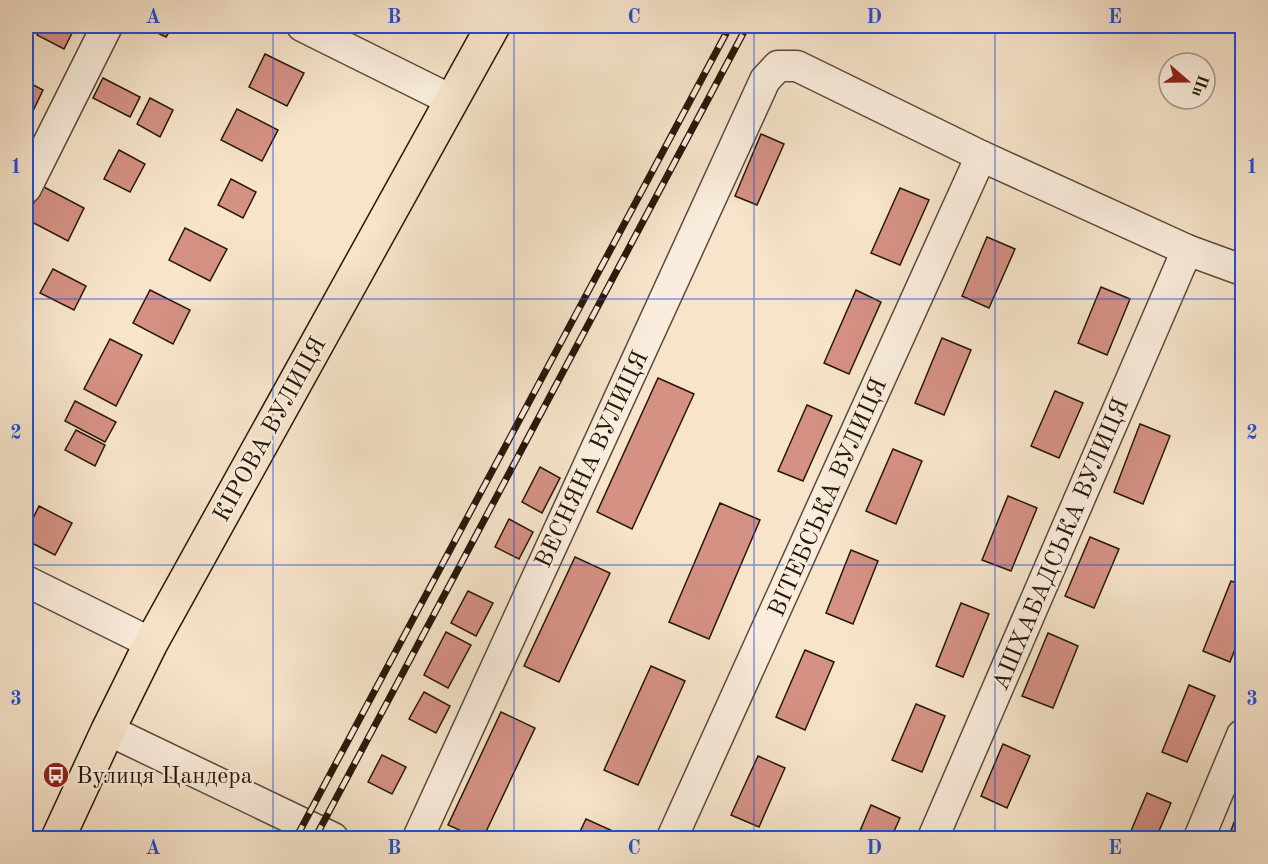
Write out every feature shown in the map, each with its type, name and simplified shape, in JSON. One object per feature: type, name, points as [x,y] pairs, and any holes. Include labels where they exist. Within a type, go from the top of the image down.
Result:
[{"type":"main road","name":"КІРОВА ВУЛИЦЯ","points":[[58,838],[151,643],[493,26]]},
{"type":"street","points":[[26,188],[107,26]]},
{"type":"street","points":[[302,26],[451,100]]},
{"type":"street","name":"ВЕСНЯНА ВУЛИЦЯ","points":[[418,838],[765,80],[778,66],[797,66],[981,156]]},
{"type":"street","points":[[981,156],[1188,250],[1242,270]]},
{"type":"street","name":"ВІТЕБСЬКА ВУЛИЦЯ","points":[[672,838],[981,156]]},
{"type":"street","name":"АШХАБАДСЬКА ВУЛИЦЯ","points":[[933,838],[1188,250]]},
{"type":"street","points":[[26,581],[151,643]]},
{"type":"street","points":[[108,730],[333,838]]},
{"type":"street","points":[[1199,838],[1242,735]]},
{"type":"building","points":[[42,26],[75,27],[64,49],[37,35]]},
{"type":"building","points":[[143,26],[173,26],[166,37]]},
{"type":"building","points":[[265,54],[304,73],[287,106],[249,87]]},
{"type":"building","points":[[103,78],[140,97],[130,117],[93,98]]},
{"type":"building","points":[[26,81],[43,90],[33,111],[26,107]]},
{"type":"building","points":[[150,98],[173,110],[160,137],[137,124]]},
{"type":"building","points":[[237,109],[278,130],[262,161],[221,140]]},
{"type":"building","points":[[761,134],[784,144],[757,205],[735,196]]},
{"type":"building","points":[[119,150],[145,164],[130,192],[104,179]]},
{"type":"building","points":[[231,179],[256,192],[243,218],[218,205]]},
{"type":"building","points":[[42,186],[84,208],[68,241],[26,219]]},
{"type":"building","points":[[900,188],[929,200],[900,265],[871,253]]},
{"type":"building","points":[[185,228],[227,249],[210,281],[169,260]]},
{"type":"building","points":[[987,237],[1015,249],[989,308],[962,296]]},
{"type":"building","points":[[53,269],[86,286],[74,310],[40,293]]},
{"type":"building","points":[[1101,287],[1130,299],[1107,355],[1078,343]]},
{"type":"building","points":[[150,290],[190,310],[173,344],[133,323]]},
{"type":"building","points":[[856,290],[881,302],[849,374],[824,363]]},
{"type":"building","points":[[942,338],[971,350],[944,415],[915,403]]},
{"type":"building","points":[[110,339],[142,355],[116,406],[84,389]]},
{"type":"building","points":[[658,378],[694,394],[632,529],[597,512]]},
{"type":"building","points":[[1055,391],[1083,403],[1059,458],[1031,446]]},
{"type":"building","points":[[75,401],[116,422],[105,442],[65,421]]},
{"type":"building","points":[[807,405],[832,416],[803,481],[778,471]]},
{"type":"building","points":[[1140,424],[1170,436],[1143,504],[1114,492]]},
{"type":"building","points":[[76,430],[105,445],[95,466],[65,450]]},
{"type":"building","points":[[893,449],[922,461],[896,524],[866,511]]},
{"type":"building","points":[[540,467],[560,478],[542,513],[522,502]]},
{"type":"building","points":[[1008,496],[1037,508],[1011,571],[982,560]]},
{"type":"building","points":[[720,503],[760,520],[709,639],[669,622]]},
{"type":"building","points":[[39,506],[72,523],[55,555],[26,540],[26,533]]},
{"type":"building","points":[[509,519],[533,532],[519,559],[495,547]]},
{"type":"building","points":[[1090,537],[1119,549],[1094,608],[1065,596]]},
{"type":"building","points":[[851,550],[878,561],[853,624],[826,613]]},
{"type":"building","points":[[575,557],[610,573],[559,682],[524,666]]},
{"type":"building","points":[[1231,581],[1242,585],[1242,631],[1230,662],[1203,651]]},
{"type":"building","points":[[468,591],[493,603],[476,636],[451,623]]},
{"type":"building","points":[[961,603],[989,614],[963,677],[936,666]]},
{"type":"building","points":[[446,632],[471,645],[448,688],[424,675]]},
{"type":"building","points":[[1048,633],[1078,646],[1053,708],[1022,696]]},
{"type":"building","points":[[805,650],[834,662],[805,730],[776,717]]},
{"type":"building","points":[[651,666],[685,681],[638,785],[604,770]]},
{"type":"building","points":[[1189,685],[1215,696],[1187,762],[1162,752]]},
{"type":"building","points":[[424,692],[450,706],[436,733],[409,719]]},
{"type":"building","points":[[916,704],[945,716],[922,772],[892,760]]},
{"type":"building","points":[[501,712],[535,728],[483,838],[477,838],[448,825]]},
{"type":"building","points":[[1003,744],[1030,756],[1007,808],[981,796]]},
{"type":"building","points":[[382,755],[406,767],[392,794],[368,782]]},
{"type":"building","points":[[758,756],[785,768],[759,827],[731,815]]},
{"type":"building","points":[[1147,793],[1171,803],[1156,838],[1128,838]]},
{"type":"building","points":[[1242,802],[1242,838],[1228,838]]},
{"type":"building","points":[[871,805],[900,818],[891,838],[857,838]]},
{"type":"building","points":[[586,819],[626,837],[577,838]]},
{"type":"railway","points":[[296,838],[730,26]]},
{"type":"railway","points":[[315,838],[747,26]]},
{"type":"place","name":"Вулиця Цандера","points":[[56,775]]}]
